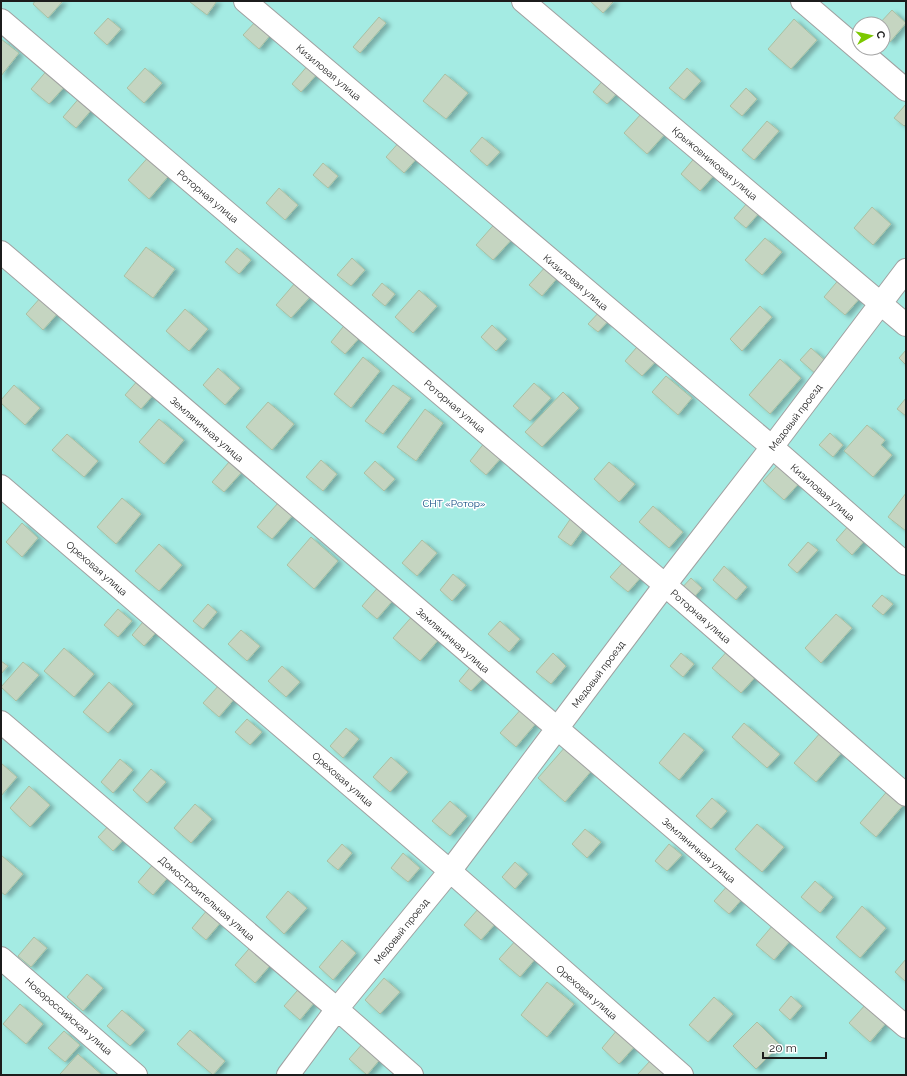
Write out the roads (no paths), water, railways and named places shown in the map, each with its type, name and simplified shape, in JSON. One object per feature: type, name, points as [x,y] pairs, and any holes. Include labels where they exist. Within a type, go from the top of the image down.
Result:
[{"type":"street","name":"Кизиловая улица","points":[[245,1],[772,448],[906,564]]},
{"type":"street","name":"Крыжовниковая улица","points":[[523,1],[906,325]]},
{"type":"street","points":[[802,1],[906,90]]},
{"type":"street","name":"Роторная улица","points":[[1,20],[665,585],[906,795]]},
{"type":"street","name":"Земляничная улица","points":[[1,252],[906,1027]]},
{"type":"street","name":"Медовый проезд","points":[[288,1075],[337,1009],[450,871],[665,585],[772,448],[906,270]]},
{"type":"street","name":"Ореховая улица","points":[[1,486],[450,871],[682,1075]]},
{"type":"street","name":"Домостроительная улица","points":[[1,722],[337,1009],[412,1075]]},
{"type":"street","name":"Новороссийская улица","points":[[1,958],[136,1075]]},
{"type":"park label","name":"СНТ «Ротор»","points":[[454,503]]}]
